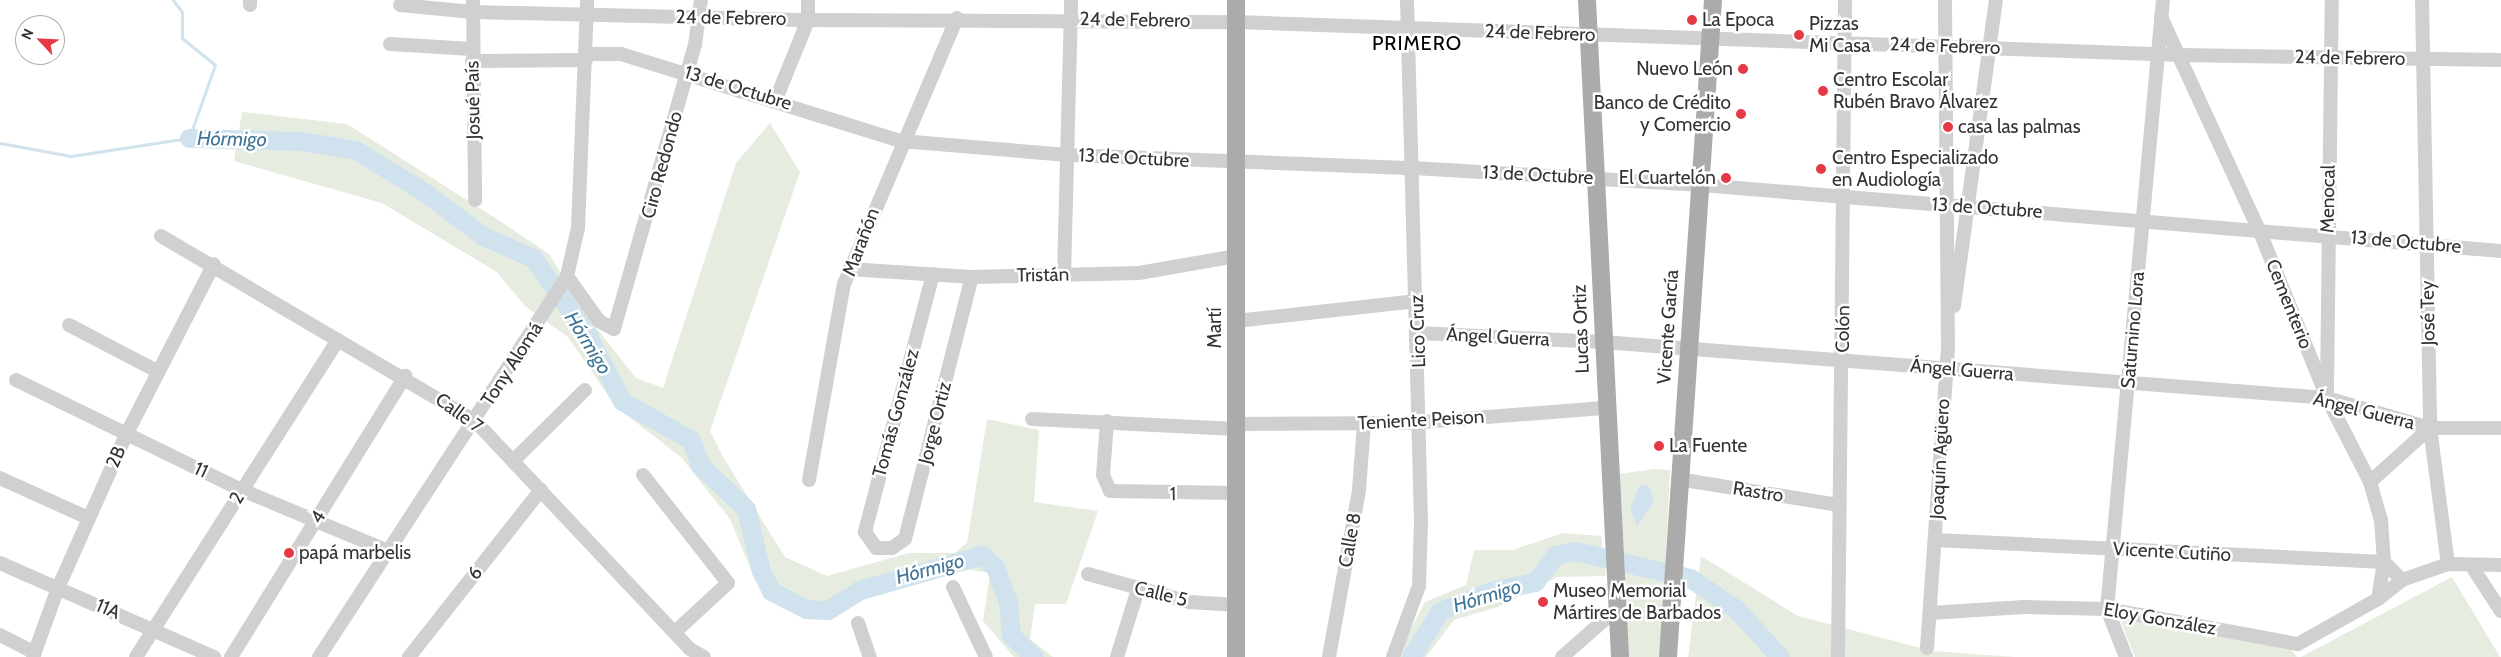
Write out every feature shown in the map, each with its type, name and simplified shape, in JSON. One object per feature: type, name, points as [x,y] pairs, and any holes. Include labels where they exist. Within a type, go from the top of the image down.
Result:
[{"type":"main road","name":"Martí","points":[[1236,0],[1236,657]]},
{"type":"main road","name":"Lucas Ortiz","points":[[1587,0],[1620,657]]},
{"type":"main road","name":"Vicente García","points":[[1668,657],[1678,479],[1713,0]]},
{"type":"street","name":"Ciro Redondo","points":[[566,279],[599,321],[614,329],[701,17],[701,0]]},
{"type":"street","points":[[776,99],[808,20],[808,0]]},
{"type":"street","points":[[1064,274],[1071,0]]},
{"type":"street","name":"Lico Cruz","points":[[1393,657],[1419,586],[1420,422],[1414,168],[1407,0]]},
{"type":"street","name":"Colón","points":[[1838,657],[1838,506],[1845,197],[1845,0]]},
{"type":"street","name":"Joaquín Agüero","points":[[1927,648],[1948,349],[1945,0]]},
{"type":"street","points":[[1948,349],[1996,0]]},
{"type":"street","name":"Saturnino Lora","points":[[2126,657],[2107,608],[2163,0]]},
{"type":"street","name":"Menocal","points":[[2327,398],[2327,235],[2332,0]]},
{"type":"street","name":"José Tey","points":[[2422,0],[2430,428],[2448,564]]},
{"type":"street","name":"24 de Febrero","points":[[400,5],[587,7],[701,17],[808,20],[1070,18],[1236,22],[2157,54],[2501,60]]},
{"type":"street","name":"Josué País","points":[[473,6],[474,200]]},
{"type":"street","name":"Tony Alomá","points":[[319,657],[390,552],[546,313],[566,279],[578,228],[587,57],[587,7]]},
{"type":"street","name":"Cementerio","points":[[2161,16],[2260,232],[2327,398],[2370,482],[2380,520],[2384,562],[2378,599]]},
{"type":"street","name":"Marañón","points":[[809,480],[849,269],[901,141],[957,18]]},
{"type":"street","name":"13 de Octubre","points":[[390,44],[472,55],[587,57],[621,54],[776,99],[901,141],[1068,155],[1236,164],[1414,168],[1700,185],[1946,206],[1969,206],[2143,220],[2260,232],[2327,235],[2501,251]]},
{"type":"street","name":"Calle 7","points":[[161,236],[214,264],[338,340],[405,376],[475,421],[675,632],[704,657]]},
{"type":"street","name":"Tristán","points":[[849,269],[972,277],[1139,273],[1236,256]]},
{"type":"street","name":"2B","points":[[34,655],[58,588],[126,435],[157,371],[214,264]]},
{"type":"street","name":"Tomás González","points":[[876,548],[865,532],[933,274]]},
{"type":"street","name":"Jorge Ortiz","points":[[876,548],[892,548],[905,539],[972,277]]},
{"type":"street","points":[[1236,321],[1417,301]]},
{"type":"street","points":[[69,325],[157,371]]},
{"type":"street","name":"Ángel Guerra","points":[[1418,333],[1603,342],[2327,398],[2430,428],[2501,428]]},
{"type":"street","name":"2","points":[[136,657],[338,340]]},
{"type":"street","name":"4","points":[[231,657],[405,376]]},
{"type":"street","name":"11","points":[[16,380],[242,490],[390,552]]},
{"type":"street","points":[[513,461],[585,390]]},
{"type":"street","name":"Teniente Peison","points":[[1032,418],[1236,427],[1420,422],[1606,408]]},
{"type":"street","name":"1","points":[[1107,421],[1103,475],[1110,491],[1236,493]]},
{"type":"street","name":"Calle 8","points":[[1329,657],[1359,490],[1364,423]]},
{"type":"street","points":[[2370,482],[2430,428]]},
{"type":"street","points":[[643,475],[728,583],[675,632]]},
{"type":"street","points":[[0,478],[88,518]]},
{"type":"street","name":"Rastro","points":[[1678,479],[1838,506]]},
{"type":"street","name":"6","points":[[409,657],[541,490]]},
{"type":"street","name":"Vicente Cutiño","points":[[1935,540],[2384,562]]},
{"type":"street","points":[[2384,562],[2402,580]]},
{"type":"street","name":"11A","points":[[0,563],[154,629],[214,657]]},
{"type":"street","points":[[2378,599],[2402,580],[2448,564],[2501,565]]},
{"type":"street","points":[[2471,565],[2501,611]]},
{"type":"street","name":"Calle 5","points":[[1088,574],[1190,602],[1236,605]]},
{"type":"street","points":[[953,587],[986,657]]},
{"type":"street","points":[[1117,657],[1138,589]]},
{"type":"street","name":"Eloy González","points":[[1930,613],[2024,607],[2107,608],[2298,644],[2378,599]]},
{"type":"street","points":[[1562,657],[1618,608]]},
{"type":"street","points":[[858,623],[870,657]]},
{"type":"street","points":[[0,635],[34,655]]},
{"type":"shaded area","points":[[242,112],[347,124],[500,221],[549,254],[590,320],[636,378],[663,388],[736,163],[770,123],[800,172],[710,431],[723,457],[785,557],[827,576],[909,553],[955,553],[967,543],[987,419],[1039,430],[1034,502],[1098,511],[1066,604],[1035,604],[1030,639],[1053,657],[1014,657],[983,621],[990,573],[960,568],[873,593],[813,618],[781,607],[753,575],[730,519],[681,457],[616,407],[568,337],[525,306],[497,272],[382,203],[234,161]]},
{"type":"shaded area","points":[[1655,469],[1670,470],[1661,657],[1628,657],[1618,474]]},
{"type":"shaded area","points":[[1563,533],[1601,536],[1606,576],[1557,577],[1498,607],[1454,620],[1426,657],[1396,657],[1425,602],[1466,585],[1474,550],[1513,550]]},
{"type":"shaded area","points":[[1701,556],[1798,616],[1932,651],[2015,657],[1688,657]]},
{"type":"shaded area","points":[[2452,577],[2500,657],[2301,657]]},
{"type":"shaded area","points":[[2126,616],[2291,649],[2297,657],[2135,657],[2121,622]]},
{"type":"water","points":[[1640,485],[1649,486],[1654,501],[1637,526],[1630,508]]},
{"type":"waterway","name":"Hórmigo","points":[[0,143],[71,156],[189,138],[215,65],[182,38],[182,12],[173,0]]},
{"type":"waterway","name":"Hórmigo","points":[[189,138],[301,141],[356,150],[424,192],[483,236],[533,258],[587,334],[622,401],[691,440],[700,465],[746,509],[761,571],[771,591],[806,609],[828,610],[860,590],[982,555],[995,567],[1008,602],[1011,635],[1034,657]]},
{"type":"waterway","name":"Hórmigo","points":[[1411,657],[1440,611],[1491,591],[1535,582],[1555,555],[1575,551],[1690,578],[1736,609],[1780,657]]},
{"type":"place","name":"La Epoca","points":[[1692,20]]},
{"type":"place","name":"Pizzas Mi Casa","points":[[1799,35]]},
{"type":"place","name":"Nuevo León","points":[[1743,69]]},
{"type":"place","name":"Centro Escolar Rubén Bravo Álvarez","points":[[1823,91]]},
{"type":"place","name":"Banco de Crédito y Comercio","points":[[1741,114]]},
{"type":"place","name":"casa las palmas","points":[[1948,127]]},
{"type":"place","name":"Centro Especializado en Audiología","points":[[1821,169]]},
{"type":"place","name":"El Cuartelón","points":[[1726,178]]},
{"type":"place","name":"La Fuente","points":[[1659,446]]},
{"type":"place","name":"papá marbelis","points":[[289,553]]},
{"type":"place","name":"Museo Memorial Mártires de Barbados","points":[[1543,602]]},
{"type":"district","name":"PRIMERO","points":[[1417,43]]}]
